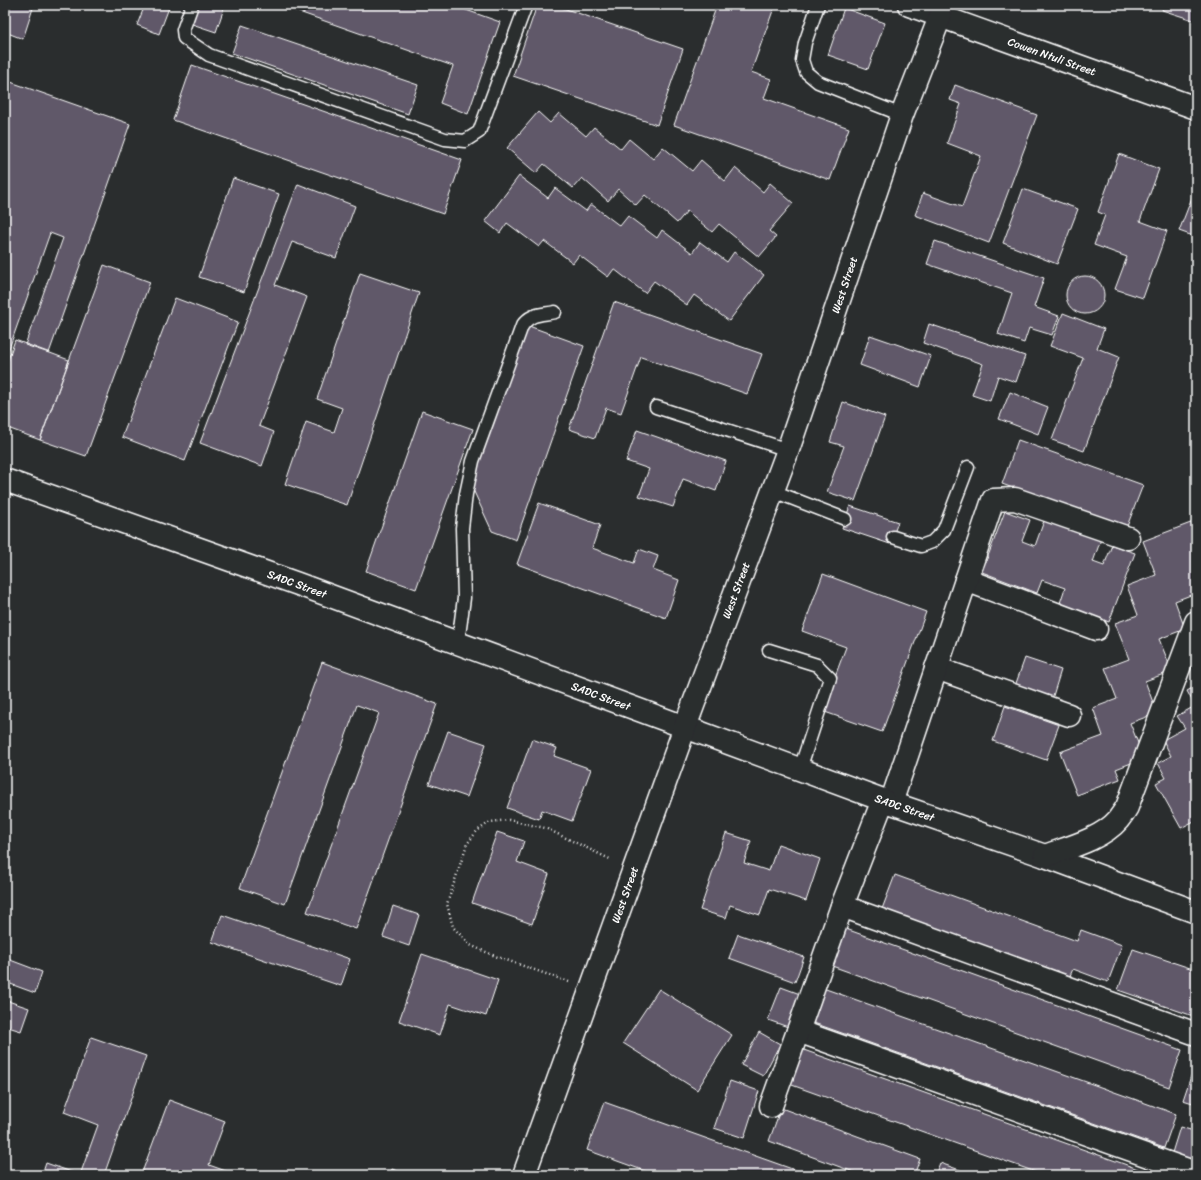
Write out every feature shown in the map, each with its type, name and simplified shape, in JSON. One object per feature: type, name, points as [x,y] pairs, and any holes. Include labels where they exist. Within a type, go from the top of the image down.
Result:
[{"type":"street","name":"Cowen Ntuli Street","points":[[909,5],[942,11],[1196,108]]},
{"type":"street","name":"West Street","points":[[524,1175],[685,727],[788,450],[902,115],[942,11]]},
{"type":"street","name":"SADC Street","points":[[5,480],[298,584],[887,801],[1045,856],[1196,912]]},
{"type":"street","points":[[771,1106],[842,906],[887,801],[936,668],[994,500],[1015,499],[1128,538]]},
{"type":"street","points":[[966,580],[1096,629]]},
{"type":"street","points":[[1045,856],[1083,843],[1104,832],[1117,821],[1127,807],[1196,622]]},
{"type":"street","points":[[936,668],[1069,715]]},
{"type":"street","points":[[842,906],[1196,1034]]},
{"type":"street","points":[[798,1031],[1196,1173]]},
{"type":"lane","points":[[192,5],[183,30],[184,38],[210,55],[445,139],[464,141],[479,132],[526,5]]},
{"type":"lane","points":[[818,5],[802,60],[806,72],[818,82],[902,115]]},
{"type":"lane","points":[[458,643],[464,598],[462,528],[472,461],[522,326],[526,320],[532,316],[555,312]]},
{"type":"lane","points":[[656,407],[788,450]]},
{"type":"lane","points":[[893,537],[921,546],[932,542],[944,530],[968,467]]},
{"type":"lane","points":[[773,491],[845,518]]},
{"type":"lane","points":[[769,650],[817,665],[830,678],[800,769]]},
{"type":"path","points":[[591,989],[495,956],[470,945],[453,927],[447,904],[467,844],[477,831],[490,822],[509,820],[545,828],[633,870]]},
{"type":"building","points":[[5,5],[34,5],[23,39],[5,32]]},
{"type":"building","points":[[145,5],[170,5],[159,34],[137,25]]},
{"type":"building","points":[[199,5],[225,5],[216,32],[192,24]]},
{"type":"building","points":[[279,5],[452,5],[500,22],[468,114],[440,103],[453,66]]},
{"type":"building","points":[[537,5],[564,5],[563,8],[683,49],[657,125],[513,76]]},
{"type":"building","points":[[717,5],[775,5],[751,72],[771,79],[764,98],[849,128],[830,180],[674,125]]},
{"type":"building","points":[[1164,5],[1196,5],[1196,21],[1162,10]]},
{"type":"building","points":[[844,8],[885,23],[868,69],[828,55]]},
{"type":"building","points":[[242,25],[418,85],[408,114],[232,53]]},
{"type":"building","points":[[192,65],[462,160],[443,214],[173,120]]},
{"type":"building","points":[[5,80],[130,124],[49,353],[25,345],[63,238],[50,233],[5,360]]},
{"type":"building","points":[[955,85],[1037,115],[989,243],[915,215],[923,193],[962,207],[981,156],[947,143],[961,104],[950,100]]},
{"type":"building","points":[[538,112],[550,123],[559,113],[586,136],[594,127],[621,149],[629,139],[653,159],[663,147],[692,171],[701,160],[725,181],[735,168],[763,192],[770,183],[793,203],[769,231],[776,237],[759,257],[719,224],[712,232],[687,211],[677,223],[645,195],[636,205],[618,189],[608,201],[582,178],[573,188],[544,164],[536,173],[507,148]]},
{"type":"building","points":[[1119,154],[1159,169],[1140,221],[1167,231],[1143,298],[1115,289],[1127,257],[1094,245],[1105,215],[1098,212]]},
{"type":"building","points":[[519,176],[548,198],[555,188],[586,211],[591,204],[620,226],[628,216],[657,238],[662,230],[692,253],[700,242],[727,262],[734,252],[764,275],[729,321],[694,295],[687,305],[654,281],[645,293],[614,269],[608,277],[579,255],[573,263],[544,241],[539,247],[507,223],[500,233],[485,221]]},
{"type":"building","points":[[233,178],[279,194],[244,292],[199,277]]},
{"type":"building","points":[[298,184],[355,206],[336,258],[292,242],[275,285],[307,297],[259,426],[274,432],[262,466],[200,443]]},
{"type":"building","points":[[1196,187],[1196,237],[1179,231]]},
{"type":"building","points":[[1023,189],[1078,209],[1057,264],[1003,243]]},
{"type":"building","points":[[935,241],[1044,278],[1034,307],[1059,316],[1052,335],[1029,328],[1024,343],[998,334],[1012,293],[927,264]]},
{"type":"building","points":[[104,265],[150,282],[86,456],[40,440]]},
{"type":"building","points":[[360,273],[419,293],[347,505],[285,484],[306,422],[334,432],[342,408],[317,399]]},
{"type":"building","points":[[1081,276],[1089,276],[1099,281],[1103,288],[1103,302],[1099,309],[1089,314],[1081,314],[1071,309],[1069,306],[1066,299],[1066,291],[1071,281],[1074,279]]},
{"type":"building","points":[[175,298],[238,322],[185,461],[122,437]]},
{"type":"building","points":[[614,302],[762,354],[747,394],[641,357],[621,413],[606,408],[595,438],[569,429]]},
{"type":"building","points":[[1063,313],[1104,329],[1097,348],[1119,357],[1084,451],[1052,440],[1083,358],[1050,346]]},
{"type":"building","points":[[929,324],[1025,356],[1016,382],[998,376],[990,401],[972,395],[983,364],[923,343]]},
{"type":"building","points":[[526,325],[584,346],[516,540],[492,531],[470,483]]},
{"type":"building","points":[[870,335],[931,356],[920,387],[860,365]]},
{"type":"building","points":[[15,340],[69,360],[40,440],[5,427],[5,368]]},
{"type":"building","points":[[1010,392],[1048,407],[1038,434],[999,419]]},
{"type":"building","points":[[843,402],[885,417],[855,501],[827,492],[844,446],[830,442]]},
{"type":"building","points":[[422,411],[473,429],[416,589],[366,571]]},
{"type":"building","points":[[637,430],[726,461],[716,491],[683,479],[673,507],[639,496],[649,469],[626,461]]},
{"type":"building","points":[[1018,440],[1143,485],[1126,529],[1002,484]]},
{"type":"building","points":[[539,503],[600,525],[592,548],[634,563],[639,549],[658,556],[653,570],[679,580],[666,618],[517,564]]},
{"type":"building","points":[[850,506],[898,522],[890,544],[842,528]]},
{"type":"building","points":[[1005,511],[1030,520],[1022,541],[1035,546],[1045,518],[1101,539],[1093,562],[1104,566],[1112,545],[1135,553],[1109,622],[1060,603],[1065,588],[1042,580],[1037,593],[982,572]]},
{"type":"building","points":[[1196,521],[1196,560],[1193,561],[1196,568],[1196,593],[1175,601],[1185,629],[1159,639],[1172,671],[1145,681],[1157,713],[1130,723],[1144,758],[1116,769],[1120,779],[1077,795],[1060,752],[1103,736],[1093,708],[1117,699],[1105,668],[1129,659],[1115,623],[1138,615],[1127,586],[1156,575],[1143,541]]},
{"type":"building","points":[[823,574],[926,612],[882,732],[822,711],[846,647],[802,631]]},
{"type":"building","points":[[1025,658],[1061,670],[1052,699],[1015,686]]},
{"type":"building","points":[[322,662],[437,704],[356,929],[307,912],[379,713],[357,705],[285,904],[240,888]]},
{"type":"building","points":[[1196,686],[1196,820],[1181,828],[1156,783],[1166,778],[1158,763],[1171,756],[1163,740],[1185,728],[1177,716],[1195,706],[1187,691]]},
{"type":"building","points":[[1005,706],[1059,725],[1046,760],[993,741]]},
{"type":"building","points":[[448,731],[486,744],[467,797],[429,784]]},
{"type":"building","points":[[532,739],[557,748],[554,756],[591,769],[572,821],[542,810],[539,819],[507,808]]},
{"type":"building","points":[[497,832],[524,841],[517,862],[549,874],[532,924],[472,903]]},
{"type":"building","points":[[726,833],[751,841],[744,863],[769,871],[778,844],[820,859],[806,901],[769,889],[760,915],[730,905],[726,918],[700,910]]},
{"type":"building","points":[[895,875],[1077,941],[1081,930],[1122,945],[1108,982],[1073,969],[1069,978],[882,909]]},
{"type":"building","points":[[393,906],[419,915],[409,946],[383,937]]},
{"type":"building","points":[[222,915],[350,959],[341,986],[212,942]]},
{"type":"building","points":[[846,929],[1182,1050],[1169,1087],[832,966]]},
{"type":"building","points":[[738,934],[804,957],[795,982],[729,958]]},
{"type":"building","points":[[1133,949],[1196,970],[1196,1017],[1118,990]]},
{"type":"building","points":[[422,954],[498,980],[486,1016],[450,1004],[440,1035],[399,1021]]},
{"type":"building","points":[[5,958],[42,972],[35,993],[5,982]]},
{"type":"building","points":[[781,987],[800,994],[788,1027],[768,1020]]},
{"type":"building","points":[[823,988],[1176,1114],[1164,1148],[811,1022]]},
{"type":"building","points":[[659,989],[732,1035],[697,1090],[623,1043]]},
{"type":"building","points":[[5,1000],[29,1008],[21,1031],[5,1026]]},
{"type":"building","points":[[759,1032],[780,1044],[763,1076],[741,1065]]},
{"type":"building","points":[[91,1037],[146,1056],[104,1175],[80,1175],[98,1125],[64,1112]]},
{"type":"building","points":[[801,1049],[1155,1175],[1044,1175],[789,1084]]},
{"type":"building","points":[[1194,1067],[1196,1067],[1196,1104],[1183,1100]]},
{"type":"building","points":[[730,1081],[759,1091],[744,1138],[714,1128]]},
{"type":"building","points":[[169,1100],[225,1121],[209,1165],[237,1175],[141,1175]]},
{"type":"building","points":[[604,1102],[809,1175],[656,1175],[587,1150]]},
{"type":"building","points":[[781,1108],[920,1159],[914,1175],[862,1175],[769,1141]]},
{"type":"building","points":[[1196,1123],[1196,1164],[1171,1156],[1180,1127],[1194,1131]]},
{"type":"building","points":[[46,1163],[80,1175],[42,1175]]},
{"type":"building","points":[[940,1163],[974,1175],[935,1175]]},
{"type":"building","points":[[392,1169],[407,1175],[390,1175]]}]
